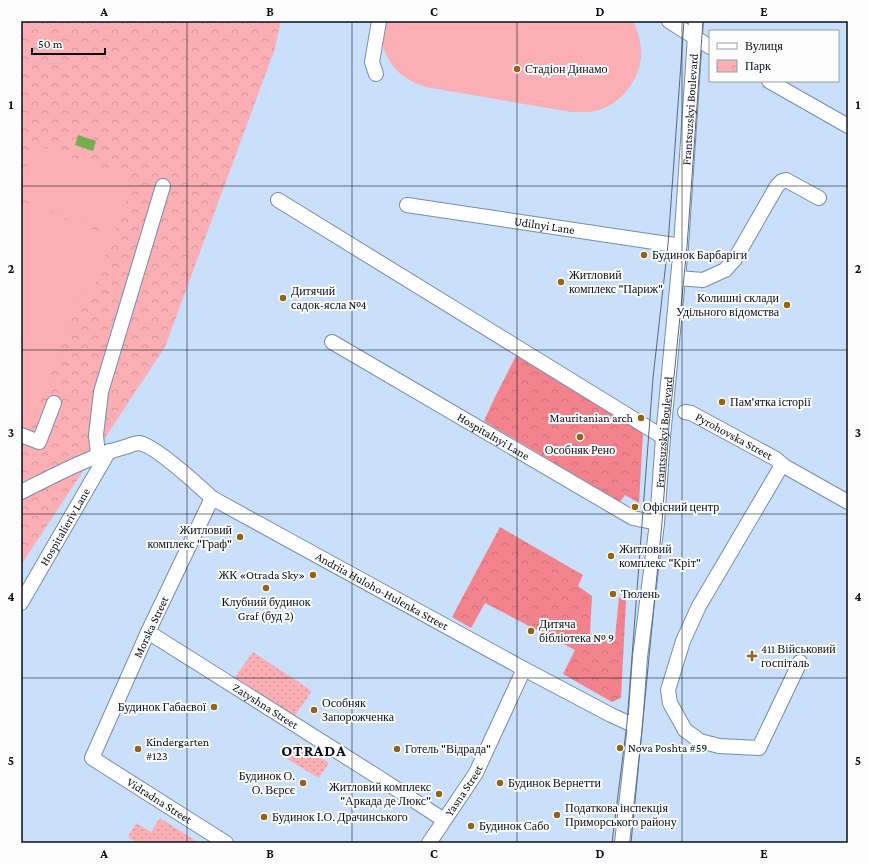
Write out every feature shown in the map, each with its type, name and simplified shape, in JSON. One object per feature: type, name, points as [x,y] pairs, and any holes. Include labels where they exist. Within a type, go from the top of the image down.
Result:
[{"type":"street","points":[[376,74],[372,62],[378,21]]},
{"type":"street","points":[[669,21],[709,46]]},
{"type":"street","name":"Frantsuzskyi Boulevard","points":[[622,843],[635,726],[642,642],[658,522],[663,437],[682,246],[696,21]]},
{"type":"street","points":[[771,82],[848,126]]},
{"type":"street","points":[[678,278],[703,280],[725,270],[735,259],[777,186],[782,181],[786,180],[819,198]]},
{"type":"street","points":[[21,492],[104,453],[96,435],[101,392],[164,186]]},
{"type":"street","points":[[278,200],[663,437]]},
{"type":"street","name":"Udilnyi Lane","points":[[407,205],[682,246]]},
{"type":"street","name":"Hospitalnyi Lane","points":[[332,342],[634,518],[658,522]]},
{"type":"street","points":[[21,435],[39,442],[54,403]]},
{"type":"street","name":"Pyrohovska Street","points":[[667,403],[686,412],[689,416],[774,463],[782,465],[848,502]]},
{"type":"street","name":"Andriia Huloho-Hulenka Street","points":[[104,453],[139,443],[151,447],[184,473],[212,498],[359,584],[635,726]]},
{"type":"street","name":"Hospitalieriv Lane","points":[[21,604],[104,453]]},
{"type":"street","points":[[782,465],[699,606],[683,641],[668,690],[670,703],[685,730],[700,741],[719,746],[759,748],[800,662]]},
{"type":"street","name":"Morska Street","points":[[92,758],[148,632],[212,498]]},
{"type":"street","name":"Zatyshna Street","points":[[148,632],[444,820]]},
{"type":"street","name":"Yasna Street","points":[[429,843],[476,773],[524,669]]},
{"type":"street","name":"Vidradna Street","points":[[92,758],[226,843]]},
{"type":"green space","points":[[21,21],[281,21],[274,51],[165,347],[21,565]]},
{"type":"green space","name":"Стадіон Динамо","points":[[382,21],[633,21],[640,41],[641,57],[632,84],[620,98],[600,110],[571,112],[426,87],[411,81],[398,71],[388,59],[382,43]]},
{"type":"green space","points":[[35,144],[134,179],[114,233],[21,199],[21,182]]},
{"type":"green space","points":[[21,203],[112,237],[91,296],[81,293],[31,430],[21,426]]},
{"type":"green space","points":[[516,356],[643,433],[639,503],[625,495],[620,502],[484,421]]},
{"type":"green space","points":[[500,527],[583,575],[578,586],[592,596],[590,634],[615,638],[619,597],[626,601],[621,698],[612,702],[563,674],[575,650],[485,603],[471,628],[452,617]]},
{"type":"green space","points":[[253,652],[309,689],[311,692],[294,717],[235,677]]},
{"type":"green space","points":[[297,743],[329,763],[319,778],[287,759]]},
{"type":"green space","points":[[160,818],[199,843],[138,843],[128,837],[136,823],[151,832]]},
{"type":"shaded area","points":[[78,135],[96,141],[93,151],[75,145]]},
{"type":"tram line","points":[[612,843],[627,723],[653,378],[668,244],[684,21]]},
{"type":"tram line","points":[[631,843],[687,247],[703,21]]},
{"type":"place","name":"Стадіон Динамо","points":[[517,69]]},
{"type":"place","name":"Будинок Барбаріги","points":[[644,255]]},
{"type":"place","name":"Житловий комплекс \"Париж\"","points":[[561,282]]},
{"type":"place","name":"Дитячий садок-ясла №4","points":[[283,298]]},
{"type":"place","name":"Колишні склади Удільного відомства","points":[[787,305]]},
{"type":"place","name":"Пам'ятка історії","points":[[722,402]]},
{"type":"place","name":"Mauritanian arch","points":[[641,418]]},
{"type":"place","name":"Особняк Рено","points":[[580,437]]},
{"type":"place","name":"Офісний центр","points":[[635,507]]},
{"type":"place","name":"Житловий комплекс \"Граф\"","points":[[240,537]]},
{"type":"place","name":"Житловий комплекс \"Кріт\"","points":[[611,556]]},
{"type":"place","name":"ЖК «Otrada Sky»","points":[[313,575]]},
{"type":"place","name":"Клубний будинок Graf (буд 2)","points":[[266,588]]},
{"type":"place","name":"Тюлень","points":[[613,594]]},
{"type":"place","name":"Дитяча бібліотека № 9","points":[[531,631]]},
{"type":"place","name":"411 Військовий госпіталь","points":[[752,656]]},
{"type":"place","name":"Будинок Габаєвої","points":[[214,707]]},
{"type":"place","name":"Особняк Запорожченка","points":[[314,710]]},
{"type":"place","name":"Nova Poshta #59","points":[[620,748]]},
{"type":"place","name":"Kindergarten #123","points":[[138,749]]},
{"type":"place","name":"Готель \"Відрада\"","points":[[397,749]]},
{"type":"place","name":"Будинок О. О. Вєрсє","points":[[303,783]]},
{"type":"place","name":"Будинок Вернетти","points":[[500,783]]},
{"type":"place","name":"Житловий комплекс \"Аркада де Люкс\"","points":[[439,794]]},
{"type":"place","name":"Податкова інспекція Приморського району","points":[[557,815]]},
{"type":"place","name":"Будинок І.О. Драчинського","points":[[264,817]]},
{"type":"place","name":"Будинок Сабо","points":[[471,826]]},
{"type":"district","name":"OTRADA","points":[[314,750]]}]
